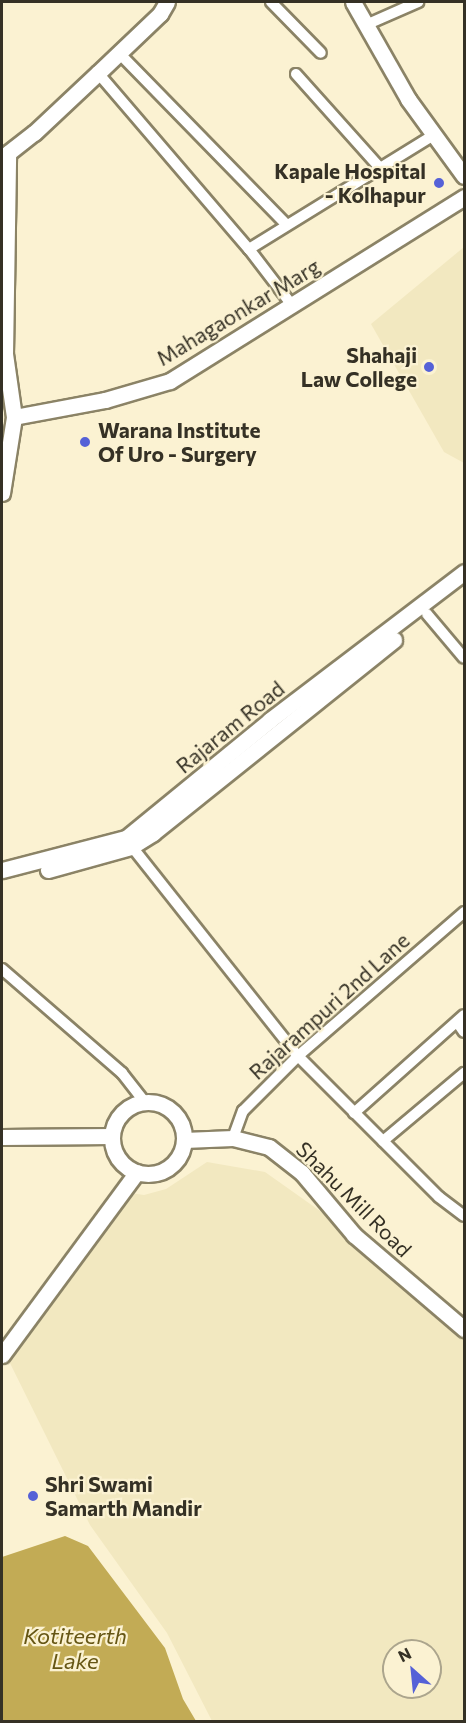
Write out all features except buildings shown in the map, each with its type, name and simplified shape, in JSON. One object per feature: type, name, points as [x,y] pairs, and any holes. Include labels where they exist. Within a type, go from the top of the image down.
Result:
[{"type":"main road","points":[[2,493],[10,424],[3,354],[4,150],[34,134],[160,14],[166,2]]},
{"type":"main road","points":[[353,2],[368,24],[408,99],[465,176]]},
{"type":"main road","name":"Mahagaonkar Marg","points":[[10,424],[170,381],[465,197]]},
{"type":"main road","name":"Rajaram Road","points":[[2,870],[128,842],[270,720],[465,572]]},
{"type":"main road","points":[[2,880],[128,842],[465,585]]},
{"type":"main road","points":[[145,1102],[166,1107],[176,1114],[184,1140],[178,1158],[170,1167],[160,1172],[136,1172],[118,1158],[112,1136],[122,1114],[145,1102]]},
{"type":"main road","points":[[2,1137],[112,1136]]},
{"type":"main road","name":"Shahu Mill Road","points":[[184,1140],[232,1138],[269,1147],[302,1173],[354,1235],[465,1329]]},
{"type":"main road","points":[[2,1354],[136,1172]]},
{"type":"street","points":[[271,2],[321,53]]},
{"type":"street","points":[[368,24],[418,2]]},
{"type":"street","points":[[119,53],[287,225]]},
{"type":"street","points":[[98,74],[249,249],[291,304]]},
{"type":"street","points":[[296,74],[380,168]]},
{"type":"street","points":[[249,249],[435,134]]},
{"type":"street","points":[[427,614],[465,658]]},
{"type":"street","points":[[128,842],[298,1056],[439,1197],[465,1216]]},
{"type":"street","name":"Rajarampuri 2nd Lane","points":[[232,1138],[243,1111],[298,1056],[465,912]]},
{"type":"street","points":[[2,969],[122,1073],[145,1102]]},
{"type":"street","points":[[354,1113],[461,1018],[465,1032]]},
{"type":"street","points":[[383,1142],[465,1073]]},
{"type":"shaded area","name":"Shahaji Law College","points":[[464,247],[464,463],[444,452],[371,324]]},
{"type":"shaded area","points":[[207,1162],[265,1172],[354,1235],[464,1329],[464,1721],[212,1721],[167,1633],[90,1525],[4,1351],[124,1192],[144,1195],[166,1189]]},
{"type":"water","name":"Kotiteerth Lake","points":[[65,1536],[88,1546],[165,1648],[183,1699],[196,1721],[2,1721],[2,1557]]},
{"type":"place","name":"Kapale Hospital - Kolhapur","points":[[439,183]]},
{"type":"place","name":"Shahaji Law College","points":[[429,367]]},
{"type":"place","name":"Warana Institute Of Uro - Surgery","points":[[85,442]]},
{"type":"place","name":"Shri Swami Samarth Mandir","points":[[33,1496]]}]
